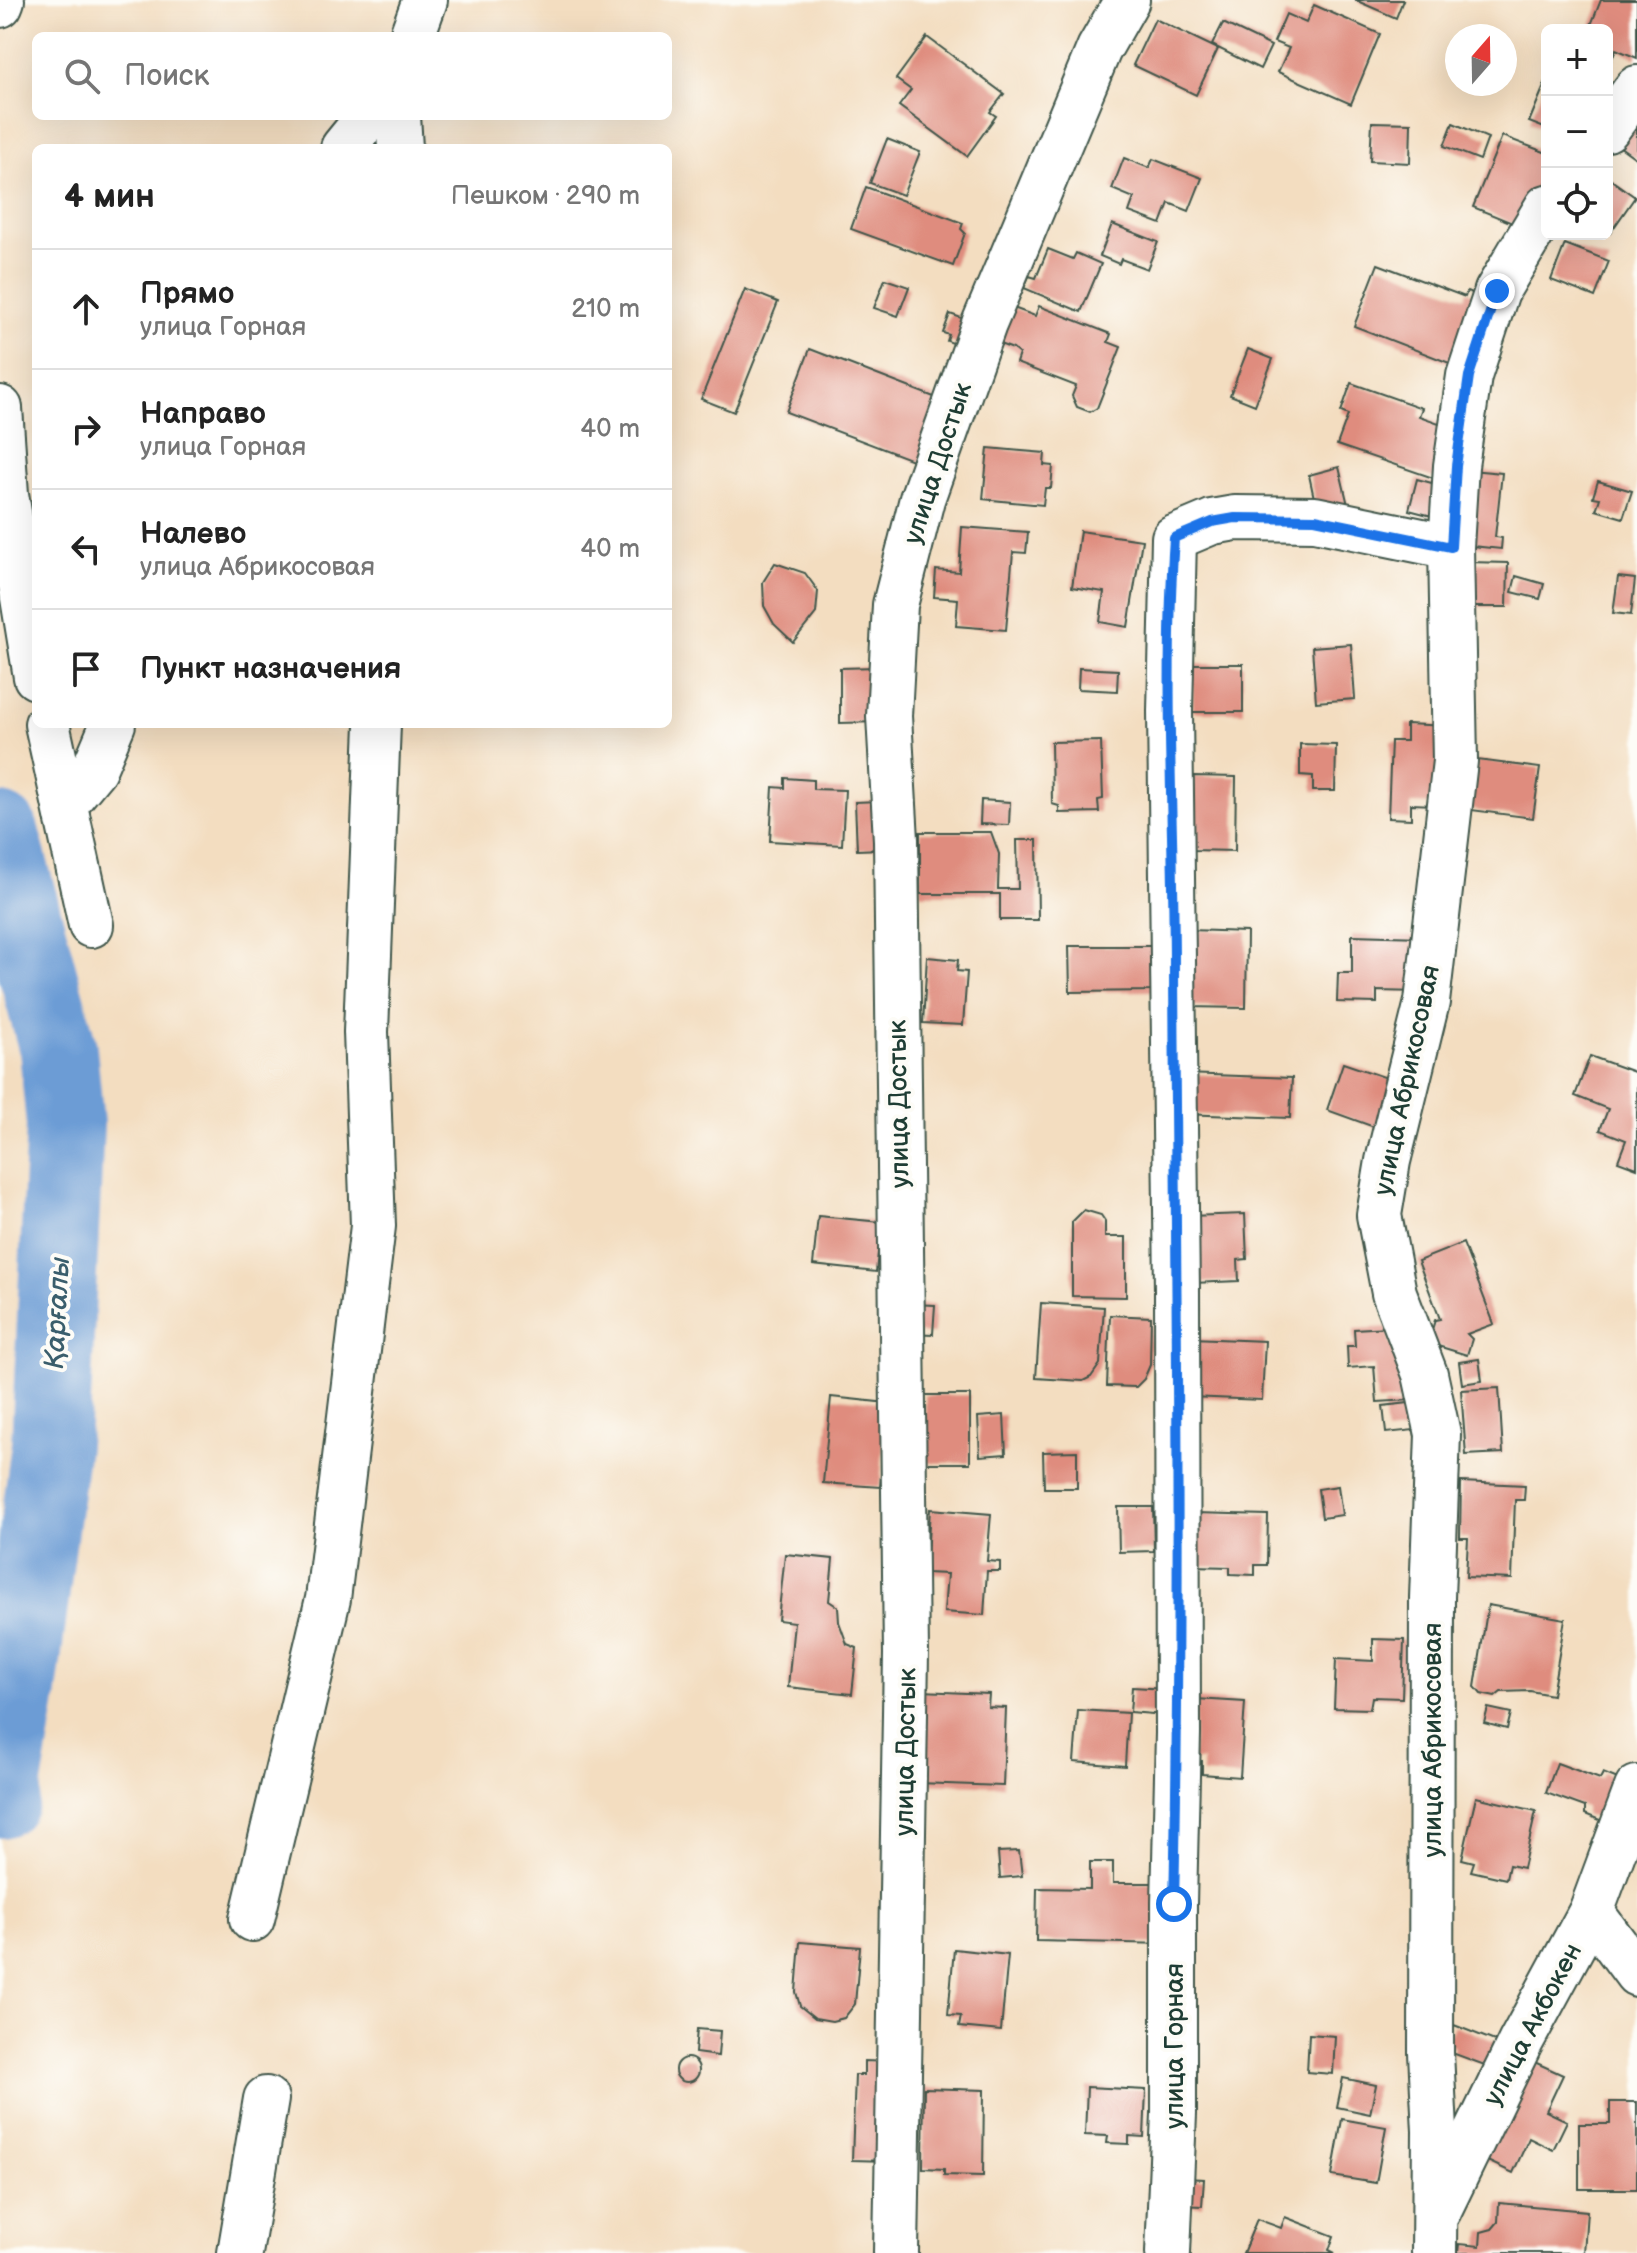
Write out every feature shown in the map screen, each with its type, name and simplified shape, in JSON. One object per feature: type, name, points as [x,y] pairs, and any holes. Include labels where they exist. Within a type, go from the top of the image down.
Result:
[{"type":"street","points":[[413,32],[425,0]]},
{"type":"street","name":"улица Достык","points":[[896,2253],[906,1654],[896,840],[889,716],[895,605],[922,499],[984,324],[1099,49],[1127,0]]},
{"type":"street","points":[[1613,121],[1637,88]]},
{"type":"street","points":[[346,144],[366,120]]},
{"type":"street","points":[[398,120],[400,144]]},
{"type":"street","name":"улица Абрикосовая","points":[[1427,2243],[1435,2131],[1431,2053],[1432,1598],[1438,1434],[1425,1374],[1394,1293],[1379,1215],[1388,1161],[1427,1002],[1453,776],[1451,547],[1456,466],[1469,376],[1497,291],[1541,217]]},
{"type":"street","points":[[0,408],[6,494],[32,652]]},
{"type":"street","name":"улица Горная","points":[[1168,2253],[1174,2114],[1178,1733],[1177,1292],[1170,711],[1174,538],[1212,522],[1235,518],[1315,519],[1451,547]]},
{"type":"street","points":[[0,687],[32,677]]},
{"type":"street","points":[[48,728],[91,925]]},
{"type":"street","points":[[65,804],[94,769],[111,728]]},
{"type":"street","points":[[252,1919],[328,1599],[373,1226],[366,1032],[378,728]]},
{"type":"street","name":"улица Акбокен","points":[[1427,2243],[1520,2043],[1591,1912],[1637,1788]]},
{"type":"street","points":[[1591,1912],[1637,1974]]},
{"type":"street","points":[[240,2253],[266,2099]]},
{"type":"building","points":[[1355,0],[1403,0],[1396,18]]},
{"type":"building","points":[[1601,0],[1637,0],[1637,58],[1616,49],[1613,56],[1613,24],[1591,24]]},
{"type":"building","points":[[1314,5],[1380,34],[1351,104],[1278,72],[1289,48],[1274,42],[1286,14],[1306,23]]},
{"type":"building","points":[[1155,19],[1218,49],[1196,95],[1133,65]]},
{"type":"building","points":[[1223,23],[1271,46],[1260,69],[1212,45]]},
{"type":"building","points":[[927,37],[1004,94],[990,112],[996,116],[967,156],[899,106],[911,90],[896,79]]},
{"type":"building","points":[[1541,93],[1541,127],[1529,122]]},
{"type":"building","points":[[1637,105],[1637,159],[1613,140]]},
{"type":"building","points":[[1372,122],[1411,123],[1410,163],[1370,161]]},
{"type":"building","points":[[1453,123],[1488,138],[1480,160],[1444,146]]},
{"type":"building","points":[[1502,136],[1541,151],[1541,195],[1527,229],[1473,207]]},
{"type":"building","points":[[887,139],[920,152],[903,195],[870,183]]},
{"type":"building","points":[[1124,158],[1149,168],[1153,159],[1202,178],[1189,211],[1169,203],[1161,224],[1129,212],[1134,198],[1112,189]]},
{"type":"building","points":[[1613,181],[1635,197],[1613,229]]},
{"type":"building","points":[[866,187],[963,223],[961,229],[965,233],[953,266],[851,229]]},
{"type":"building","points":[[1112,224],[1158,242],[1147,269],[1121,259],[1119,264],[1100,256]]},
{"type":"building","points":[[1565,244],[1609,261],[1595,297],[1551,280]]},
{"type":"building","points":[[1048,249],[1073,259],[1076,253],[1101,264],[1081,312],[1024,288],[1029,276],[1036,278]]},
{"type":"building","points":[[1378,264],[1465,297],[1467,291],[1483,297],[1457,366],[1354,326]]},
{"type":"building","points":[[885,279],[909,287],[898,316],[874,308]]},
{"type":"building","points":[[745,289],[778,302],[734,412],[701,399]]},
{"type":"building","points":[[1008,306],[1035,316],[1039,306],[1111,334],[1108,342],[1121,347],[1097,408],[1090,412],[1077,407],[1072,396],[1076,386],[1016,363],[1019,354],[994,342]]},
{"type":"building","points":[[950,314],[973,322],[964,347],[947,341],[949,335],[943,333]]},
{"type":"building","points":[[810,349],[934,397],[935,405],[920,463],[786,412]]},
{"type":"building","points":[[1248,349],[1273,359],[1255,405],[1230,395]]},
{"type":"building","points":[[1351,383],[1422,408],[1419,416],[1456,429],[1439,480],[1337,445],[1348,415],[1341,412]]},
{"type":"building","points":[[988,448],[1045,453],[1044,465],[1053,466],[1051,488],[1045,488],[1043,505],[983,499]]},
{"type":"building","points":[[1339,467],[1348,505],[1317,512],[1309,475]]},
{"type":"building","points":[[1470,470],[1502,473],[1495,537],[1502,538],[1501,549],[1462,545]]},
{"type":"building","points":[[1417,479],[1439,485],[1432,516],[1409,510]]},
{"type":"building","points":[[1598,481],[1632,491],[1623,518],[1596,510],[1600,498],[1593,497]]},
{"type":"building","points":[[962,527],[1028,532],[1026,553],[1013,552],[1006,630],[956,626],[958,599],[934,597],[936,570],[959,572]]},
{"type":"building","points":[[1080,531],[1142,540],[1128,627],[1100,622],[1104,592],[1072,587]]},
{"type":"building","points":[[1469,562],[1508,563],[1507,607],[1469,607]]},
{"type":"building","points":[[775,563],[805,573],[818,591],[816,613],[793,642],[774,624],[764,606],[763,582]]},
{"type":"building","points":[[1516,576],[1544,584],[1540,599],[1512,592]]},
{"type":"building","points":[[1618,577],[1635,579],[1631,615],[1613,613]]},
{"type":"building","points":[[1351,644],[1355,699],[1316,702],[1312,647]]},
{"type":"building","points":[[1192,664],[1243,664],[1243,712],[1193,712]]},
{"type":"building","points":[[878,667],[879,722],[840,723],[840,668]]},
{"type":"building","points":[[1079,668],[1118,670],[1117,691],[1078,689]]},
{"type":"building","points":[[1406,724],[1447,726],[1435,805],[1411,804],[1411,819],[1388,818],[1391,741],[1406,741]]},
{"type":"building","points":[[1101,741],[1103,799],[1098,800],[1099,812],[1059,813],[1059,806],[1052,804],[1051,742]]},
{"type":"building","points":[[1300,744],[1336,745],[1335,791],[1313,791],[1313,776],[1300,775]]},
{"type":"building","points":[[1477,760],[1540,768],[1533,818],[1471,810]]},
{"type":"building","points":[[1193,776],[1236,777],[1235,851],[1192,850]]},
{"type":"building","points":[[785,778],[813,780],[813,789],[845,790],[842,845],[770,841],[773,787],[785,788]]},
{"type":"building","points":[[981,800],[1010,802],[1009,825],[980,824]]},
{"type":"building","points":[[879,801],[882,849],[857,850],[855,802]]},
{"type":"building","points":[[920,832],[991,832],[999,854],[998,889],[1018,889],[1017,840],[1037,840],[1038,920],[1000,920],[1000,894],[920,894]]},
{"type":"building","points":[[1190,930],[1247,932],[1246,1008],[1188,1007]]},
{"type":"building","points":[[1352,935],[1422,937],[1421,992],[1377,991],[1377,1003],[1337,1002],[1338,973],[1352,973]]},
{"type":"building","points":[[1069,946],[1156,946],[1155,991],[1070,992]]},
{"type":"building","points":[[927,957],[958,960],[957,971],[967,972],[963,1025],[923,1023]]},
{"type":"building","points":[[1590,1056],[1637,1073],[1637,1168],[1618,1161],[1626,1140],[1600,1130],[1608,1109],[1575,1096]]},
{"type":"building","points":[[1343,1063],[1402,1083],[1385,1131],[1327,1110]]},
{"type":"building","points":[[1184,1074],[1292,1078],[1290,1118],[1183,1114]]},
{"type":"building","points":[[1084,1210],[1101,1215],[1105,1221],[1105,1237],[1126,1237],[1126,1297],[1072,1296],[1072,1222]]},
{"type":"building","points":[[1245,1214],[1247,1259],[1238,1260],[1239,1281],[1193,1283],[1189,1216]]},
{"type":"building","points":[[818,1216],[881,1222],[876,1272],[813,1265]]},
{"type":"building","points":[[1463,1243],[1494,1324],[1467,1334],[1472,1339],[1467,1355],[1428,1343],[1435,1320],[1440,1319],[1418,1261]]},
{"type":"building","points":[[1041,1303],[1104,1307],[1100,1364],[1091,1377],[1083,1381],[1036,1378]]},
{"type":"building","points":[[911,1304],[935,1305],[933,1334],[909,1333]]},
{"type":"building","points":[[1110,1315],[1151,1317],[1150,1365],[1144,1379],[1136,1387],[1107,1386]]},
{"type":"building","points":[[1389,1327],[1390,1345],[1413,1345],[1412,1400],[1377,1402],[1374,1366],[1348,1368],[1347,1346],[1355,1346],[1354,1329]]},
{"type":"building","points":[[1192,1338],[1265,1341],[1262,1400],[1190,1397]]},
{"type":"building","points":[[1479,1359],[1482,1381],[1462,1384],[1459,1362]]},
{"type":"building","points":[[1499,1388],[1503,1453],[1466,1455],[1461,1390]]},
{"type":"building","points":[[925,1395],[970,1395],[970,1463],[925,1463]]},
{"type":"building","points":[[831,1397],[887,1403],[880,1487],[823,1483]]},
{"type":"building","points":[[1427,1401],[1418,1458],[1414,1430],[1386,1433],[1383,1406]]},
{"type":"building","points":[[1004,1415],[1006,1454],[980,1456],[978,1417]]},
{"type":"building","points":[[1077,1451],[1077,1488],[1044,1488],[1043,1452]]},
{"type":"building","points":[[1461,1482],[1525,1485],[1524,1500],[1515,1500],[1512,1579],[1466,1577],[1468,1538],[1460,1538]]},
{"type":"building","points":[[1338,1486],[1342,1515],[1322,1518],[1318,1489]]},
{"type":"building","points":[[1118,1507],[1153,1507],[1154,1551],[1119,1552]]},
{"type":"building","points":[[930,1509],[991,1514],[987,1561],[1000,1562],[1000,1571],[987,1571],[984,1615],[944,1612],[947,1574],[926,1573]]},
{"type":"building","points":[[1194,1513],[1268,1515],[1267,1565],[1255,1565],[1255,1575],[1230,1574],[1230,1567],[1193,1566]]},
{"type":"building","points":[[785,1554],[833,1559],[829,1601],[838,1607],[839,1622],[847,1644],[857,1648],[852,1694],[788,1687],[794,1622],[778,1620]]},
{"type":"building","points":[[1488,1605],[1565,1619],[1552,1695],[1530,1691],[1501,1692],[1495,1697],[1481,1694],[1475,1687]]},
{"type":"building","points":[[1373,1639],[1404,1640],[1402,1698],[1372,1697],[1370,1709],[1334,1708],[1336,1659],[1373,1661]]},
{"type":"building","points":[[1132,1687],[1166,1689],[1164,1715],[1130,1712]]},
{"type":"building","points":[[921,1691],[989,1694],[988,1707],[1006,1708],[1003,1786],[918,1783]]},
{"type":"building","points":[[1196,1699],[1245,1702],[1240,1777],[1202,1774],[1202,1761],[1192,1761]]},
{"type":"building","points":[[1488,1708],[1511,1713],[1507,1729],[1484,1723]]},
{"type":"building","points":[[1078,1710],[1128,1713],[1125,1766],[1074,1762]]},
{"type":"building","points":[[1557,1763],[1600,1779],[1603,1773],[1628,1783],[1612,1825],[1585,1814],[1585,1807],[1546,1793]]},
{"type":"building","points":[[1476,1797],[1536,1811],[1523,1868],[1509,1865],[1506,1879],[1471,1871],[1474,1862],[1462,1859]]},
{"type":"building","points":[[1019,1851],[1022,1876],[1000,1878],[998,1852]]},
{"type":"building","points":[[1090,1862],[1113,1862],[1113,1883],[1167,1883],[1167,1944],[1036,1941],[1037,1888],[1090,1889]]},
{"type":"building","points":[[800,1942],[860,1947],[855,2004],[844,2018],[832,2021],[815,2018],[800,2006],[796,1992]]},
{"type":"building","points":[[954,1949],[1008,1955],[1001,2031],[959,2027],[961,2016],[948,2015]]},
{"type":"building","points":[[1454,2025],[1500,2043],[1490,2067],[1452,2053],[1454,2047],[1446,2044]]},
{"type":"building","points":[[697,2029],[720,2031],[718,2056],[695,2053]]},
{"type":"building","points":[[1309,2034],[1335,2036],[1333,2074],[1307,2072]]},
{"type":"building","points":[[687,2058],[696,2061],[699,2070],[696,2079],[687,2082],[678,2079],[675,2070],[678,2061]]},
{"type":"building","points":[[1530,2060],[1563,2075],[1546,2111],[1567,2121],[1553,2150],[1529,2138],[1513,2173],[1483,2159]]},
{"type":"building","points":[[864,2061],[890,2062],[888,2161],[852,2160],[855,2075],[864,2075]]},
{"type":"building","points":[[1343,2078],[1376,2085],[1370,2114],[1337,2107]]},
{"type":"building","points":[[1087,2087],[1146,2090],[1144,2137],[1129,2136],[1129,2144],[1107,2143],[1108,2136],[1085,2135]]},
{"type":"building","points":[[924,2088],[984,2090],[983,2176],[944,2175],[944,2169],[923,2168]]},
{"type":"building","points":[[1610,2102],[1637,2102],[1637,2189],[1579,2189],[1579,2124],[1610,2124]]},
{"type":"building","points":[[1342,2119],[1386,2127],[1376,2183],[1332,2176]]},
{"type":"building","points":[[1184,2178],[1204,2179],[1202,2206],[1182,2205]]},
{"type":"building","points":[[1499,2203],[1587,2211],[1584,2253],[1458,2253],[1459,2244],[1480,2246],[1481,2232],[1492,2229],[1498,2222]]},
{"type":"building","points":[[1285,2217],[1334,2236],[1329,2250],[1335,2253],[1243,2253],[1257,2219],[1281,2228]]},
{"type":"waterway","name":"Қарғалы","points":[[0,832],[58,1049],[65,1125],[50,1445],[16,1705],[0,1799]]},
{"type":"route","points":[[1174,1904],[1178,1733],[1174,899],[1170,711],[1174,538],[1212,522],[1235,518],[1315,519],[1451,547],[1456,466],[1469,376],[1497,291]]}]
